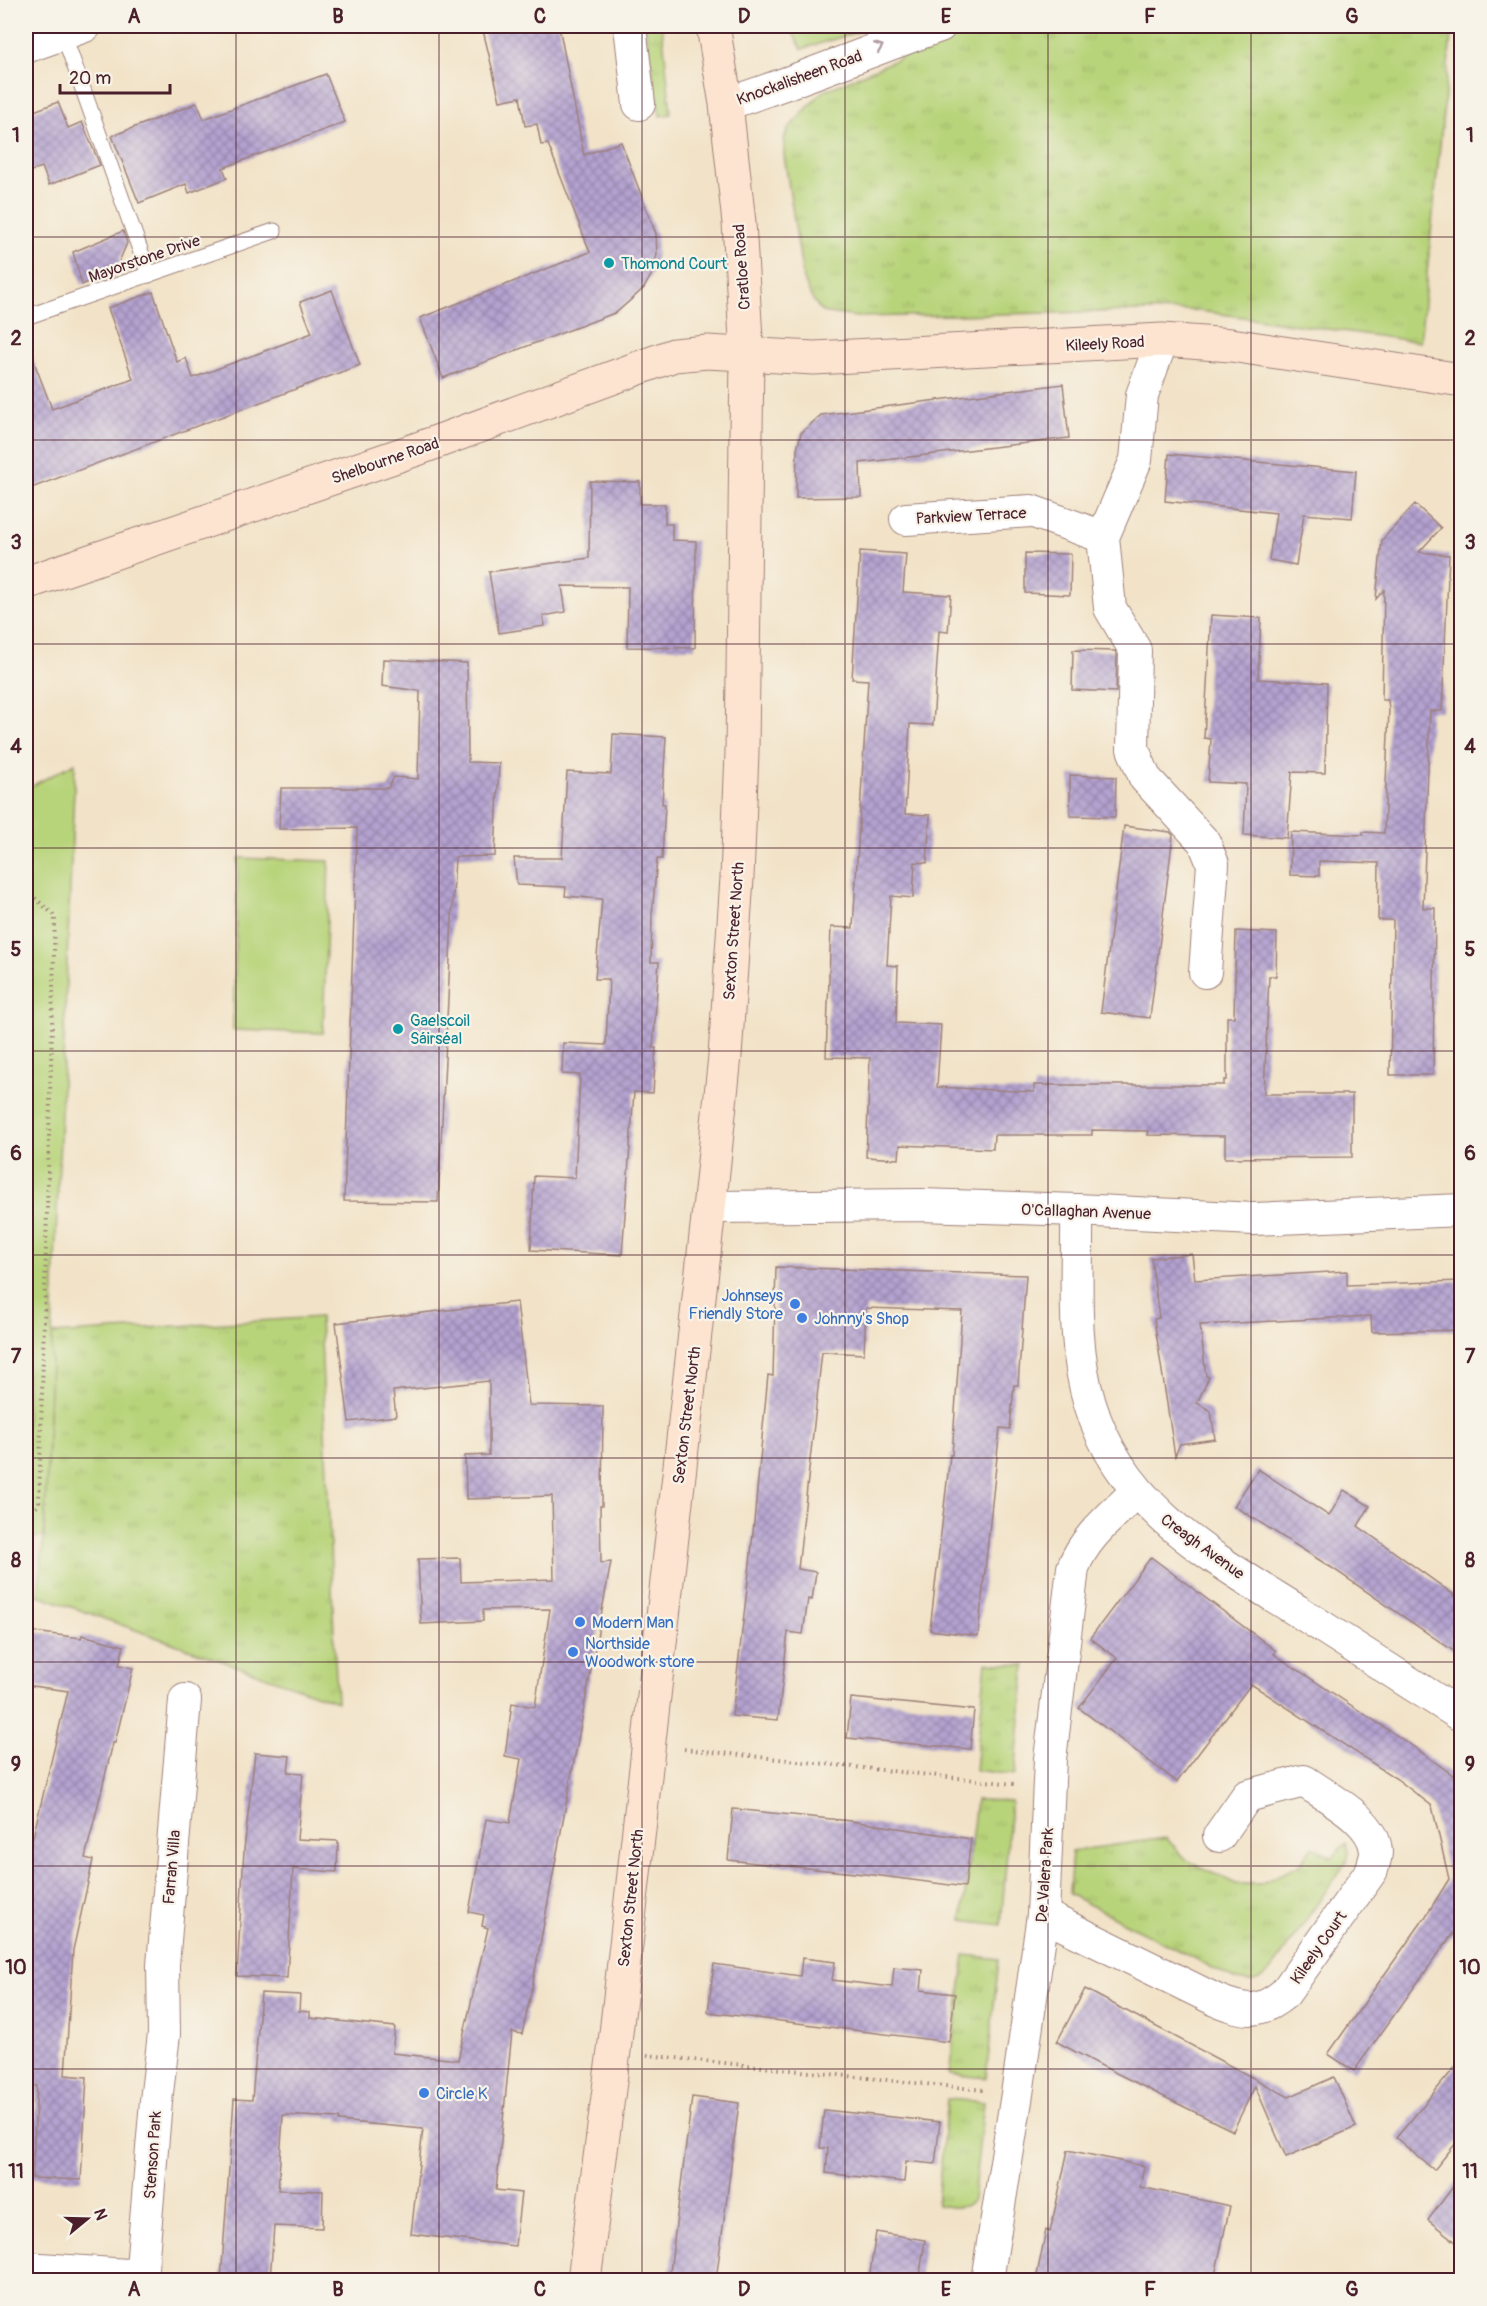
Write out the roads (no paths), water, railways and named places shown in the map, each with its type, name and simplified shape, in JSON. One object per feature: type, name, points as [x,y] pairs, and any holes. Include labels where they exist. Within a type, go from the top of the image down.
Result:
[{"type":"main road","name":"Cratloe Road","points":[[713,26],[726,104],[742,259],[747,355],[745,474]]},
{"type":"main road","name":"Kileely Road","points":[[747,355],[814,358],[1162,340],[1231,345],[1461,380]]},
{"type":"main road","name":"Shelbourne Road","points":[[26,584],[420,447],[674,355],[707,352],[747,355]]},
{"type":"main road","name":"Sexton Street North","points":[[584,2280],[614,2051],[710,1207],[725,1056],[742,752],[745,474]]},
{"type":"street","points":[[630,26],[639,104]]},
{"type":"street","name":"Knockalisheen Road","points":[[726,104],[782,87],[940,26]]},
{"type":"street","points":[[26,47],[74,29]]},
{"type":"street","points":[[1162,340],[1142,395],[1136,460],[1103,537],[1110,608],[1136,650],[1133,749],[1144,778],[1204,842],[1213,864],[1205,972]]},
{"type":"street","name":"Parkview Terrace","points":[[906,519],[1031,511],[1103,537]]},
{"type":"street","name":"O'Callaghan Avenue","points":[[710,1207],[920,1205],[1254,1219],[1461,1210]]},
{"type":"street","name":"Creagh Avenue","points":[[1077,1210],[1078,1331],[1084,1383],[1094,1415],[1110,1452],[1123,1473],[1168,1523],[1205,1552],[1461,1716]]},
{"type":"street","name":"De Valera Park","points":[[987,2280],[1043,1915],[1049,1787],[1060,1667],[1073,1569],[1078,1554],[1088,1541],[1137,1491]]},
{"type":"street","name":"Farran Villa","points":[[164,2034],[163,1967],[185,1700]]},
{"type":"street","name":"Kileely Court","points":[[1043,1915],[1216,2000],[1235,2007],[1252,2009],[1270,2005],[1285,1993],[1372,1870],[1376,1853],[1373,1836],[1362,1821],[1304,1781],[1247,1796],[1219,1836]]},
{"type":"street","name":"Stenson Park","points":[[26,2268],[142,2278],[156,2101],[164,2034]]},
{"type":"lane","points":[[74,29],[149,275]]},
{"type":"lane","name":"Mayorstone Drive","points":[[26,317],[274,231]]},
{"type":"place","name":"Thomond Court","points":[[609,263]]},
{"type":"place","name":"Gaelscoil Sáirséal","points":[[398,1029]]},
{"type":"place","name":"Johnseys Friendly Store","points":[[795,1304]]},
{"type":"place","name":"Johnny's Shop","points":[[802,1318]]},
{"type":"place","name":"Modern Man","points":[[580,1622]]},
{"type":"place","name":"Northside Woodwork store","points":[[573,1652]]},
{"type":"place","name":"Circle K","points":[[424,2093]]}]
